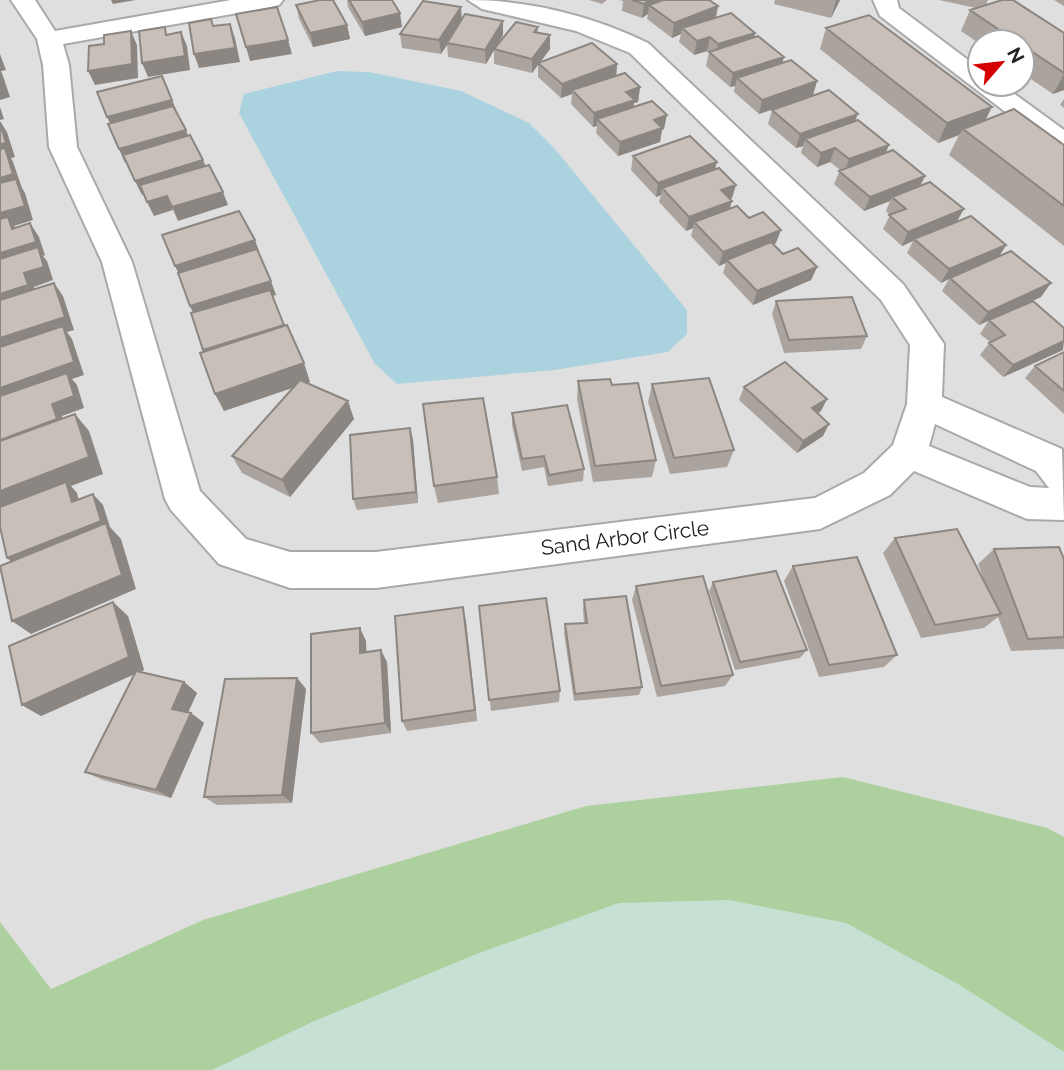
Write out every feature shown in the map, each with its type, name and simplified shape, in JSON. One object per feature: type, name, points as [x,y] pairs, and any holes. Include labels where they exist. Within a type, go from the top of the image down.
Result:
[{"type":"street","name":"Sand Arbor Circle","points":[[23,0],[49,39],[56,65],[63,147],[117,262],[184,499],[233,552],[290,570],[376,570],[820,513],[877,484],[909,453],[924,404],[927,344],[892,292],[639,48],[617,37],[566,20],[495,7],[480,0]]},
{"type":"street","points":[[49,39],[271,0]]},
{"type":"street","points":[[885,0],[888,11],[896,19],[966,71]]},
{"type":"street","points":[[1002,98],[1064,143]]},
{"type":"street","points":[[924,404],[1049,460],[1064,480]]},
{"type":"street","points":[[909,453],[1027,503],[1058,506],[1064,498]]},
{"type":"shaded area","points":[[0,0],[1064,0],[1064,1070],[0,1070]]},
{"type":"green space","points":[[843,777],[1047,828],[1064,837],[1064,1070],[0,1070],[0,922],[51,989],[203,920],[586,806]]},
{"type":"green space","points":[[729,900],[846,923],[958,984],[1064,1052],[1064,1070],[212,1070],[312,1022],[479,953],[619,903]]},
{"type":"water","points":[[337,71],[369,72],[461,91],[529,123],[555,149],[687,310],[687,334],[668,352],[554,370],[397,384],[375,364],[239,113],[244,94]]},
{"type":"building","points":[[333,0],[347,25],[310,33],[296,5]]},
{"type":"building","points":[[349,0],[392,0],[400,13],[362,22]]},
{"type":"building","points":[[632,0],[649,0],[644,4]]},
{"type":"building","points":[[663,0],[709,0],[718,6],[674,23],[649,5]]},
{"type":"building","points":[[1002,0],[1013,0],[1064,33],[1064,73],[1036,54],[1036,28],[996,28],[970,10]]},
{"type":"building","points":[[423,1],[461,7],[439,40],[400,34]]},
{"type":"building","points":[[277,7],[288,40],[246,47],[236,14]]},
{"type":"building","points":[[731,13],[755,33],[718,44],[710,37],[697,41],[682,28]]},
{"type":"building","points":[[465,14],[503,21],[485,50],[447,43]]},
{"type":"building","points":[[869,15],[966,88],[966,98],[980,98],[992,107],[947,123],[826,28]]},
{"type":"building","points":[[211,19],[213,26],[230,24],[235,48],[194,54],[189,23]]},
{"type":"building","points":[[516,22],[538,27],[534,32],[550,35],[532,59],[494,49]]},
{"type":"building","points":[[165,27],[166,35],[181,32],[185,56],[142,63],[139,31]]},
{"type":"building","points":[[131,31],[132,64],[88,71],[89,46],[104,44],[104,35]]},
{"type":"building","points":[[758,36],[784,57],[733,73],[709,52]]},
{"type":"building","points":[[592,43],[617,64],[562,84],[538,63]]},
{"type":"building","points":[[791,60],[817,81],[762,100],[737,78]]},
{"type":"building","points":[[625,73],[640,87],[626,92],[635,100],[594,113],[572,90]]},
{"type":"building","points":[[162,76],[172,100],[107,117],[97,92]]},
{"type":"building","points":[[829,90],[858,114],[800,134],[772,110]]},
{"type":"building","points":[[652,101],[667,115],[654,120],[662,128],[620,142],[597,119]]},
{"type":"building","points":[[173,106],[186,130],[119,149],[108,124]]},
{"type":"building","points":[[1014,109],[1064,145],[1064,206],[963,129]]},
{"type":"building","points":[[858,120],[889,145],[849,159],[835,148],[821,153],[805,139]]},
{"type":"building","points":[[0,123],[6,143],[0,144]]},
{"type":"building","points":[[190,135],[203,160],[135,181],[123,155]]},
{"type":"building","points":[[690,136],[717,162],[658,183],[633,156]]},
{"type":"building","points":[[5,148],[13,174],[0,178],[0,149]]},
{"type":"building","points":[[893,150],[925,176],[870,197],[839,171]]},
{"type":"building","points":[[209,165],[223,192],[172,207],[167,196],[147,202],[140,185]]},
{"type":"building","points":[[719,168],[736,185],[721,190],[732,201],[689,217],[662,188]]},
{"type":"building","points":[[16,179],[25,206],[0,213],[0,183]]},
{"type":"building","points":[[930,182],[964,209],[908,232],[889,215],[906,209],[892,197]]},
{"type":"building","points":[[737,206],[749,218],[763,212],[781,230],[723,252],[694,222]]},
{"type":"building","points":[[239,211],[255,240],[175,266],[162,235]]},
{"type":"building","points":[[971,216],[1006,245],[949,269],[914,239]]},
{"type":"building","points":[[8,217],[12,229],[30,223],[36,242],[0,253],[0,219]]},
{"type":"building","points":[[771,242],[783,254],[798,248],[817,267],[757,291],[727,260]]},
{"type":"building","points":[[38,247],[44,267],[24,273],[28,285],[0,294],[0,259]]},
{"type":"building","points":[[257,249],[271,281],[190,306],[178,273]]},
{"type":"building","points":[[1011,251],[1051,283],[988,312],[950,278]]},
{"type":"building","points":[[54,283],[65,317],[0,338],[0,300]]},
{"type":"building","points":[[270,290],[284,325],[203,350],[191,313]]},
{"type":"building","points":[[852,297],[867,336],[789,340],[776,301]]},
{"type":"building","points":[[1033,301],[1064,328],[1064,341],[1013,365],[989,343],[1005,335],[989,320]]},
{"type":"building","points":[[287,325],[304,363],[215,394],[200,353]]},
{"type":"building","points":[[63,326],[74,362],[0,388],[0,347]]},
{"type":"building","points":[[1064,352],[1064,391],[1035,366]]},
{"type":"building","points":[[785,362],[827,399],[812,408],[829,424],[803,441],[744,387]]},
{"type":"building","points":[[67,373],[74,396],[52,404],[57,419],[0,440],[0,396]]},
{"type":"building","points":[[709,378],[734,450],[674,458],[652,384]]},
{"type":"building","points":[[610,379],[612,385],[638,383],[656,460],[595,466],[578,381]]},
{"type":"building","points":[[300,380],[348,401],[282,480],[232,456]]},
{"type":"building","points":[[483,398],[497,477],[434,486],[423,404]]},
{"type":"building","points":[[567,405],[584,469],[549,475],[544,456],[522,459],[512,413]]},
{"type":"building","points":[[75,414],[89,457],[0,491],[0,441]]},
{"type":"building","points":[[410,428],[416,492],[353,499],[350,435]]},
{"type":"building","points":[[66,482],[72,502],[93,494],[101,521],[7,558],[0,527],[0,507]]},
{"type":"building","points":[[106,523],[122,575],[12,621],[0,566]]},
{"type":"building","points":[[957,529],[1001,614],[935,625],[895,538]]},
{"type":"building","points":[[1059,547],[1064,559],[1064,637],[1028,639],[994,549]]},
{"type":"building","points":[[857,557],[897,655],[829,665],[793,566]]},
{"type":"building","points":[[776,571],[807,650],[740,662],[713,582]]},
{"type":"building","points":[[703,576],[733,675],[661,686],[636,586]]},
{"type":"building","points":[[626,596],[642,687],[575,694],[565,624],[587,623],[584,600]]},
{"type":"building","points":[[546,598],[560,691],[489,700],[479,606]]},
{"type":"building","points":[[113,602],[129,657],[22,705],[9,646]]},
{"type":"building","points":[[463,607],[475,710],[402,721],[395,616]]},
{"type":"building","points":[[360,628],[360,653],[381,650],[385,723],[311,733],[311,634]]},
{"type":"building","points":[[136,671],[184,682],[172,709],[191,713],[156,790],[85,772]]},
{"type":"building","points":[[297,678],[282,795],[204,797],[225,679]]}]
